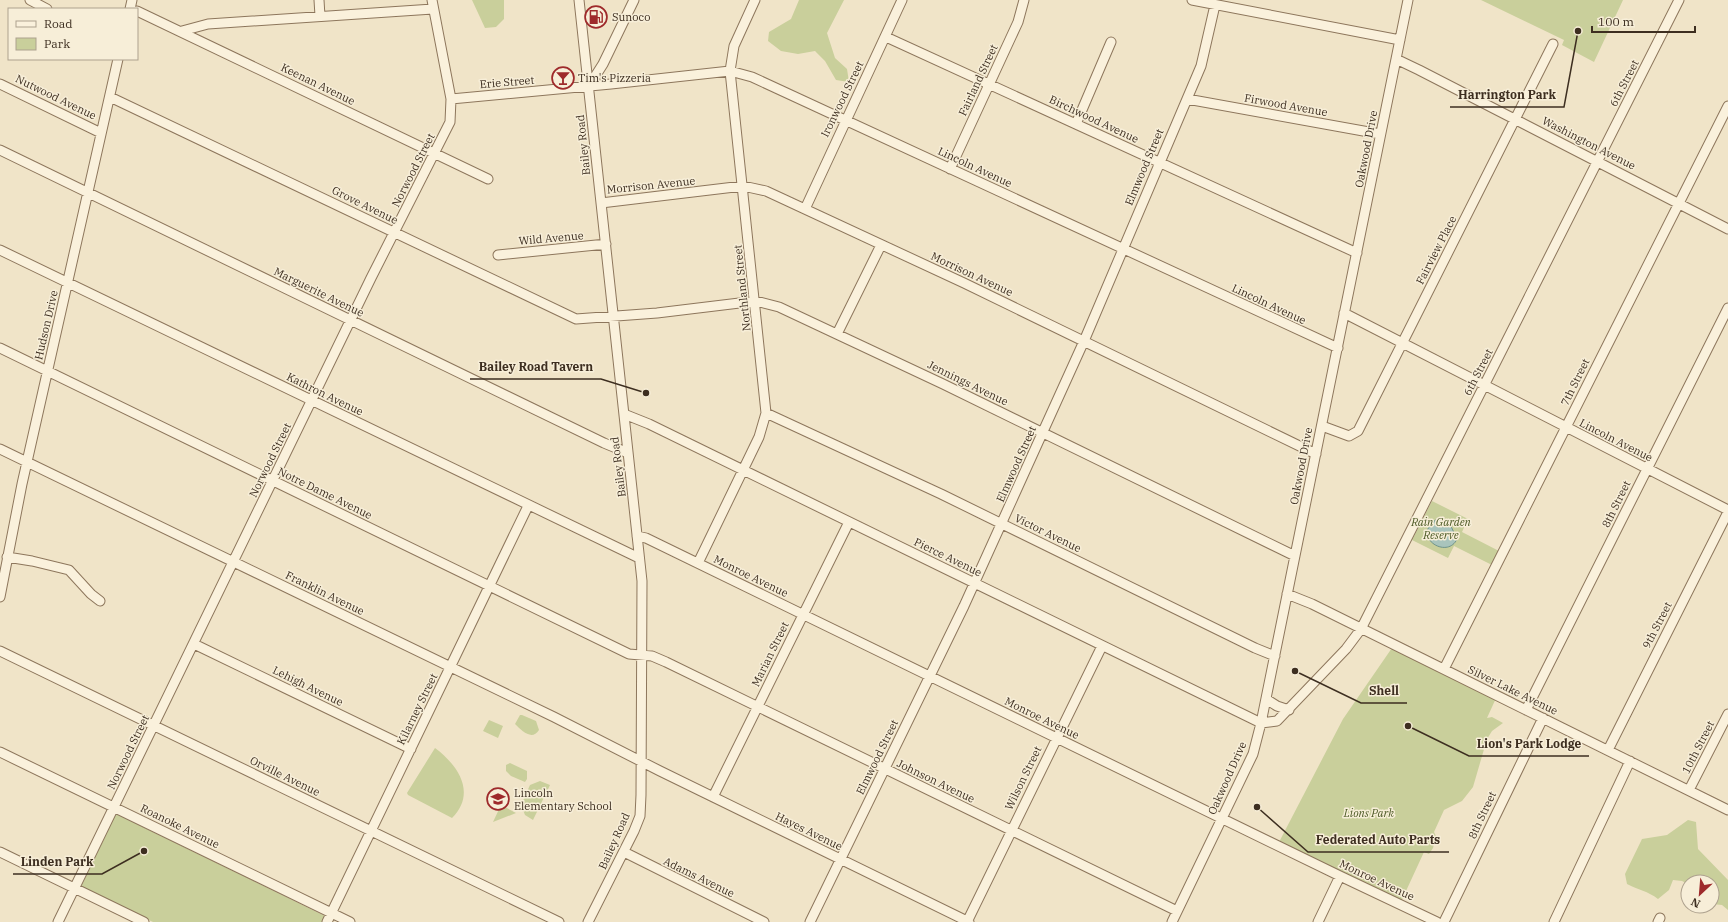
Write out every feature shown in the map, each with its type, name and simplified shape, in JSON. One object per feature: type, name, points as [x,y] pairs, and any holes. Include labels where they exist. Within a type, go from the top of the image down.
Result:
[{"type":"street","points":[[30,0],[45,8]]},
{"type":"street","points":[[319,0],[320,16]]},
{"type":"street","name":"Bailey Road","points":[[579,0],[642,581],[640,760],[642,795],[640,816],[624,852],[588,922]]},
{"type":"street","points":[[589,86],[603,64],[634,0]]},
{"type":"street","name":"Northland Street","points":[[698,563],[759,437],[766,413],[756,301],[730,71],[734,46],[755,0]]},
{"type":"street","name":"Ironwood Street","points":[[805,209],[902,0]]},
{"type":"street","name":"Fairland Street","points":[[950,169],[1018,22],[1024,0]]},
{"type":"street","points":[[1192,0],[1215,5],[1229,4],[1400,40]]},
{"type":"street","name":"Oakwood Drive","points":[[1172,922],[1253,754],[1262,723],[1408,0]]},
{"type":"street","name":"6th Street","points":[[1262,723],[1277,721],[1289,710],[1346,649],[1361,629],[1486,385],[1679,0]]},
{"type":"street","points":[[182,31],[208,24],[320,16],[432,4]]},
{"type":"street","name":"Norwood Street","points":[[58,922],[115,808],[394,233],[450,122],[451,99],[432,4]]},
{"type":"street","name":"Elmwood Street","points":[[810,922],[885,770],[1002,524],[1084,341],[1205,56],[1215,5]]},
{"type":"street","name":"Keenan Avenue","points":[[138,10],[488,179]]},
{"type":"street","name":"Birchwood Avenue","points":[[886,37],[1357,253]]},
{"type":"street","points":[[1076,124],[1111,42]]},
{"type":"street","name":"Fairview Place","points":[[1322,426],[1348,436],[1358,431],[1553,44]]},
{"type":"street","name":"Washington Avenue","points":[[1396,59],[1598,161],[1678,204],[1728,228]]},
{"type":"street","name":"Hudson Drive","points":[[0,597],[5,553],[48,372],[118,60]]},
{"type":"street","name":"Lincoln Avenue","points":[[589,86],[730,71],[752,77],[1123,250],[1338,348]]},
{"type":"street","name":"Nutwood Avenue","points":[[0,84],[101,133]]},
{"type":"street","name":"Erie Street","points":[[451,99],[589,86]]},
{"type":"street","name":"Grove Avenue","points":[[110,97],[566,316],[582,320],[613,317]]},
{"type":"street","name":"Firwood Avenue","points":[[1187,98],[1380,134]]},
{"type":"street","name":"7th Street","points":[[1444,669],[1728,106]]},
{"type":"street","name":"Marguerite Avenue","points":[[0,150],[596,440],[628,453]]},
{"type":"street","name":"Morrison Avenue","points":[[601,203],[743,186],[766,191],[1084,341],[1316,454]]},
{"type":"street","name":"Wild Avenue","points":[[498,255],[606,244]]},
{"type":"street","points":[[837,334],[881,244]]},
{"type":"street","name":"Kathron Avenue","points":[[0,250],[528,506],[639,558]]},
{"type":"street","name":"Jennings Avenue","points":[[613,317],[756,301],[779,307],[1043,433],[1295,556]]},
{"type":"street","name":"8th Street","points":[[1526,710],[1728,308]]},
{"type":"street","name":"Lincoln Avenue","points":[[1344,313],[1728,511]]},
{"type":"street","name":"Notre Dame Avenue","points":[[0,348],[629,654],[642,655]]},
{"type":"street","name":"Victor Avenue","points":[[766,413],[865,457],[1254,648],[1275,656]]},
{"type":"street","name":"Pierce Avenue","points":[[624,414],[649,424],[1262,723]]},
{"type":"street","name":"Franklin Avenue","points":[[0,448],[27,463],[451,667],[640,760]]},
{"type":"street","name":"Kilarney Street","points":[[326,922],[528,506]]},
{"type":"street","name":"9th Street","points":[[1608,750],[1728,511]]},
{"type":"street","name":"Marian Street","points":[[713,797],[849,522]]},
{"type":"street","name":"Monroe Avenue","points":[[637,536],[646,538],[698,563],[1057,739],[1437,922]]},
{"type":"street","points":[[5,553],[69,570],[91,594],[100,601]]},
{"type":"street","name":"Silver Lake Avenue","points":[[1287,594],[1312,604],[1728,810]]},
{"type":"street","name":"Lehigh Avenue","points":[[194,644],[411,749]]},
{"type":"street","name":"Wilson Street","points":[[967,922],[1102,646]]},
{"type":"street","name":"Orville Avenue","points":[[0,651],[559,922]]},
{"type":"street","name":"Johnson Avenue","points":[[642,655],[652,656],[1177,912]]},
{"type":"street","points":[[1266,699],[1277,706],[1289,710]]},
{"type":"street","name":"10th Street","points":[[1689,790],[1728,714]]},
{"type":"street","name":"8th Street","points":[[1444,922],[1542,718]]},
{"type":"street","name":"Roanoke Avenue","points":[[0,752],[350,922]]},
{"type":"street","name":"Hayes Avenue","points":[[640,760],[967,922]]},
{"type":"street","points":[[1554,922],[1630,761]]},
{"type":"street","points":[[0,852],[144,922]]},
{"type":"street","name":"Adams Avenue","points":[[624,852],[764,922]]},
{"type":"street","points":[[1318,922],[1340,876]]},
{"type":"green space","points":[[472,0],[504,0],[504,19],[496,27],[485,28]]},
{"type":"green space","points":[[799,0],[844,0],[827,33],[835,58],[847,69],[849,82],[836,80],[825,61],[815,51],[798,54],[781,51],[768,41],[769,32],[791,19]]},
{"type":"green space","points":[[1481,0],[1623,0],[1594,62],[1562,45],[1564,40]]},
{"type":"green space","name":"Rain Garden Reserve","points":[[1432,501],[1468,519],[1462,532],[1499,551],[1492,565],[1454,546],[1448,558],[1412,540]]},
{"type":"green space","name":"Lions Park","points":[[1394,645],[1497,696],[1487,718],[1492,717],[1503,723],[1492,731],[1487,739],[1473,787],[1462,801],[1444,810],[1434,832],[1436,836],[1433,848],[1429,854],[1424,852],[1400,904],[1277,846],[1343,719]]},
{"type":"green space","points":[[520,715],[536,721],[539,730],[533,735],[527,734],[515,724]]},
{"type":"green space","points":[[489,720],[503,726],[498,738],[483,731]]},
{"type":"green space","points":[[435,748],[451,763],[462,780],[464,789],[463,799],[459,809],[452,818],[408,795],[407,793]]},
{"type":"green space","points":[[510,763],[527,771],[527,779],[525,782],[511,776],[506,771],[506,765]]},
{"type":"green space","points":[[540,781],[550,785],[533,820],[525,815],[521,805],[530,785]]},
{"type":"green space","points":[[501,805],[516,813],[493,822]]},
{"type":"green space","points":[[116,814],[325,916],[322,922],[153,922],[81,887]]},
{"type":"green space","points":[[1688,820],[1696,822],[1698,849],[1728,880],[1728,910],[1720,905],[1720,874],[1680,874],[1680,881],[1673,880],[1669,890],[1658,899],[1627,884],[1625,874],[1642,839],[1667,835]]},
{"type":"water","points":[[1439,518],[1449,522],[1457,539],[1452,545],[1439,547],[1428,538],[1427,532],[1430,525]]},
{"type":"place","name":"Sunoco","points":[[596,17]]},
{"type":"place","name":"Harrington Park","points":[[1578,31]]},
{"type":"place","name":"Tim's Pizzeria","points":[[563,78]]},
{"type":"place","name":"Bailey Road Tavern","points":[[646,393]]},
{"type":"place","name":"Shell","points":[[1295,671]]},
{"type":"place","name":"Lion's Park Lodge","points":[[1408,726]]},
{"type":"place","name":"Lincoln Elementary School","points":[[498,799]]},
{"type":"place","name":"Federated Auto Parts","points":[[1257,807]]},
{"type":"place","name":"Linden Park","points":[[144,851]]}]
